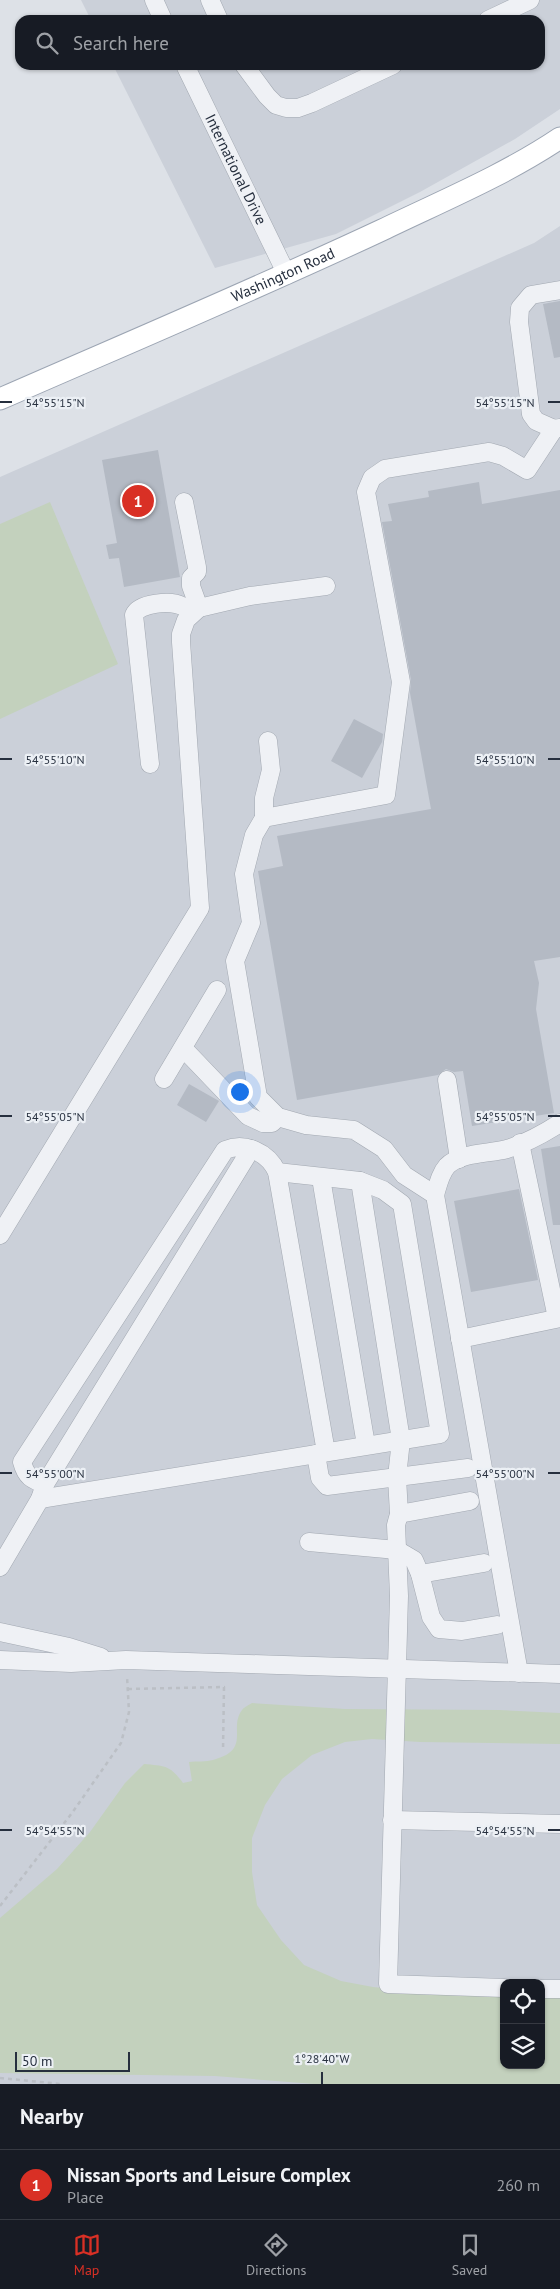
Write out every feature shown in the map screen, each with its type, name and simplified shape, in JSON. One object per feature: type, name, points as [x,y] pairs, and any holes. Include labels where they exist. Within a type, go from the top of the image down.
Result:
[{"type":"main road","name":"Washington Road","points":[[0,399],[287,275],[463,191],[538,152],[560,138]]},
{"type":"street","points":[[154,0],[161,15]]},
{"type":"street","points":[[210,0],[217,15]]},
{"type":"street","points":[[498,15],[530,0]]},
{"type":"street","name":"International Drive","points":[[187,70],[287,275]]},
{"type":"street","points":[[248,70],[276,105],[286,108],[298,108],[312,104],[383,70]]},
{"type":"street","points":[[264,818],[386,795],[401,682],[366,492],[372,478],[385,469],[489,452],[503,456],[527,470],[557,428],[536,421],[531,414],[519,322],[520,308],[531,296],[560,290]]},
{"type":"street","points":[[0,1235],[200,908],[181,642],[183,627],[196,610],[191,578],[197,572],[197,567],[184,502]]},
{"type":"street","points":[[150,764],[134,616],[140,608],[158,604],[176,604],[196,610],[250,596],[326,586]]},
{"type":"street","points":[[268,741],[271,770],[264,798],[264,818],[254,835],[244,874],[250,923],[235,961],[258,1097],[278,1117],[306,1125],[354,1130],[384,1149],[404,1174],[435,1195]]},
{"type":"street","points":[[164,1079],[217,990]]},
{"type":"street","points":[[182,1048],[248,1116],[263,1123],[272,1123],[278,1117]]},
{"type":"street","points":[[446,1080],[459,1159]]},
{"type":"street","points":[[519,1673],[435,1195],[440,1178],[448,1166],[459,1159],[508,1149],[538,1137],[560,1123]]},
{"type":"street","points":[[460,1339],[558,1318],[520,1144]]},
{"type":"street","points":[[42,1491],[30,1480],[22,1462],[225,1150],[235,1146],[251,1149],[268,1158],[276,1172],[321,1453],[320,1478],[327,1486],[468,1468]]},
{"type":"street","points":[[0,1567],[42,1491],[251,1149]]},
{"type":"street","points":[[0,1550],[33,1495],[42,1491],[321,1453],[440,1434],[402,1204],[383,1190],[360,1181],[276,1172]]},
{"type":"street","points":[[321,1178],[366,1445]]},
{"type":"street","points":[[360,1181],[401,1440],[397,1477],[399,1514],[396,1525],[400,1596],[388,1984],[500,1988]]},
{"type":"street","points":[[399,1514],[470,1501]]},
{"type":"street","points":[[309,1542],[397,1550],[414,1560],[420,1574],[431,1617],[438,1629],[462,1631],[497,1625]]},
{"type":"street","points":[[420,1574],[484,1563]]},
{"type":"street","points":[[0,1632],[69,1647],[108,1660]]},
{"type":"street","points":[[0,1660],[71,1663],[126,1660],[560,1674]]},
{"type":"street","points":[[392,1820],[560,1824]]},
{"type":"street","points":[[545,1989],[560,1989]]},
{"type":"path","points":[[0,1906],[66,1821],[121,1743],[129,1712],[126,1660]]},
{"type":"path","points":[[128,1689],[224,1687],[223,1750]]},
{"type":"path","points":[[0,2078],[61,2084]]},
{"type":"shaded area","points":[[81,0],[560,0],[560,109],[515,139],[420,192],[336,234],[215,268],[116,70],[545,70],[545,15],[88,15]]},
{"type":"shaded area","points":[[560,226],[560,2084],[0,2084],[0,477],[534,243]]},
{"type":"green space","points":[[50,502],[118,664],[0,719],[0,524]]},
{"type":"green space","points":[[252,1703],[345,1709],[499,1710],[560,1713],[560,1744],[420,1742],[372,1739],[345,1742],[312,1755],[282,1779],[265,1805],[252,1838],[252,1872],[257,1905],[281,1940],[304,1965],[341,1981],[373,1987],[431,1993],[500,1994],[500,2069],[545,2069],[545,1995],[560,1995],[560,2084],[314,2084],[215,2076],[0,2073],[0,1918],[57,1869],[90,1832],[125,1783],[144,1764],[167,1767],[183,1783],[192,1781],[189,1762],[213,1760],[225,1756],[232,1751],[236,1745],[238,1717],[243,1709]]},
{"type":"building","points":[[560,301],[560,357],[554,358],[543,304]]},
{"type":"building","points":[[158,450],[180,577],[124,587],[119,558],[109,559],[106,545],[117,543],[102,460]]},
{"type":"building","points":[[479,482],[482,504],[560,490],[560,957],[534,961],[539,983],[536,1009],[554,1113],[472,1126],[463,1071],[454,1072],[446,1069],[438,1075],[297,1100],[258,871],[283,866],[277,836],[431,809],[410,693],[411,680],[382,522],[392,521],[388,504],[429,497],[428,491]]},
{"type":"building","points":[[354,719],[383,734],[382,742],[362,778],[331,761]]},
{"type":"building","points":[[189,1084],[219,1101],[206,1122],[177,1105]]},
{"type":"building","points":[[560,1146],[560,1225],[553,1225],[541,1149]]},
{"type":"building","points":[[519,1189],[538,1280],[471,1292],[454,1201]]},
{"type":"place","name":"Nissan Sports and Leisure Complex","points":[[138,501]]}]
